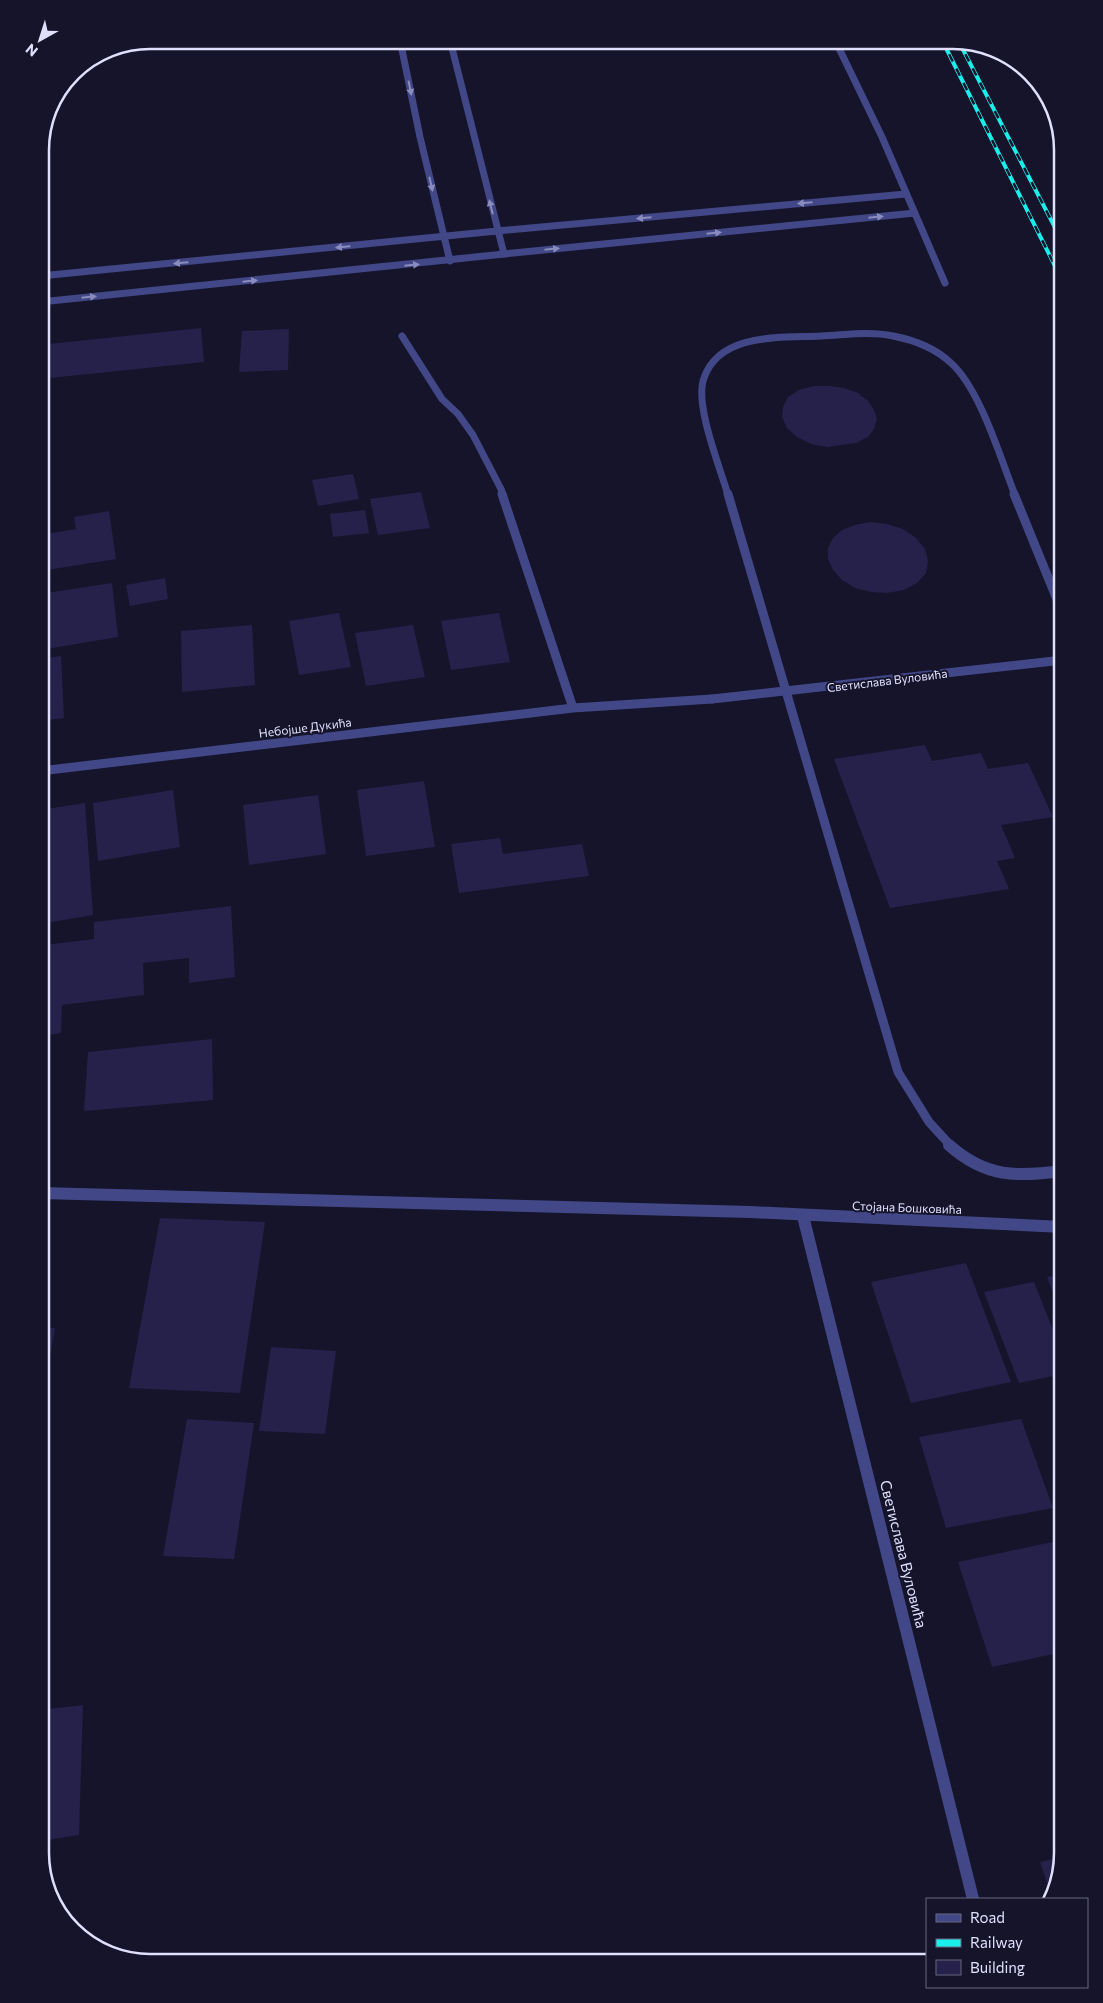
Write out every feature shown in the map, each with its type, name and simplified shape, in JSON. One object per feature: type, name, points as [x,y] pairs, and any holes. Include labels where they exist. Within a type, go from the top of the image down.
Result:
[{"type":"street","points":[[402,49],[420,136],[450,261]]},
{"type":"street","points":[[452,49],[504,254]]},
{"type":"street","points":[[839,49],[882,136],[945,283]]},
{"type":"street","points":[[49,275],[906,194]]},
{"type":"street","points":[[49,301],[915,213]]},
{"type":"street","points":[[1054,591],[976,396],[969,383],[947,360],[933,350],[918,343],[894,336],[869,333],[753,341],[737,345],[726,351],[709,366],[700,388],[701,402],[898,1072],[921,1114],[938,1135],[975,1163],[993,1172],[1009,1175],[1054,1172]]},
{"type":"street","points":[[402,336],[442,399],[458,414],[473,435],[501,489],[573,708]]},
{"type":"street","name":"Светислава Вуловића","points":[[712,699],[1054,661]]},
{"type":"street","name":"Небојше Дукића","points":[[49,770],[573,708],[712,699]]},
{"type":"street","name":"Стојана Бошковића","points":[[49,1193],[750,1212],[1054,1227]]},
{"type":"street","name":"Светислава Вуловића","points":[[803,1216],[973,1898]]},
{"type":"building","points":[[201,328],[204,362],[49,378],[49,344]]},
{"type":"building","points":[[289,329],[288,370],[239,372],[242,331]]},
{"type":"building","points":[[814,386],[844,388],[858,393],[868,401],[877,419],[874,429],[868,437],[856,443],[828,447],[811,444],[797,437],[787,428],[782,417],[783,407],[788,397],[799,390]]},
{"type":"building","points":[[353,474],[359,499],[318,506],[312,480]]},
{"type":"building","points":[[421,492],[430,528],[378,535],[370,499]]},
{"type":"building","points":[[365,510],[369,533],[333,537],[330,514]]},
{"type":"building","points":[[109,511],[116,559],[49,570],[49,534],[76,529],[74,517]]},
{"type":"building","points":[[870,522],[887,524],[903,529],[916,538],[925,549],[928,561],[926,573],[917,583],[904,590],[887,593],[871,592],[855,588],[842,580],[833,570],[828,559],[828,548],[833,538],[842,530]]},
{"type":"building","points":[[165,578],[168,599],[130,606],[126,585]]},
{"type":"building","points":[[112,583],[118,637],[49,648],[49,593]]},
{"type":"building","points":[[339,613],[351,667],[299,675],[289,621]]},
{"type":"building","points":[[499,613],[510,662],[451,670],[441,621]]},
{"type":"building","points":[[252,625],[255,685],[182,692],[181,631]]},
{"type":"building","points":[[413,625],[425,677],[366,686],[355,633]]},
{"type":"building","points":[[61,656],[64,718],[49,720],[49,658]]},
{"type":"building","points":[[925,745],[932,761],[981,753],[988,769],[1028,763],[1053,817],[1001,825],[1015,858],[997,861],[1009,889],[890,908],[834,759]]},
{"type":"building","points":[[424,781],[435,847],[366,856],[357,790]]},
{"type":"building","points":[[173,790],[180,847],[98,861],[93,803]]},
{"type":"building","points":[[318,795],[326,854],[249,865],[243,805]]},
{"type":"building","points":[[85,803],[93,915],[49,922],[49,809]]},
{"type":"building","points":[[500,838],[503,854],[582,844],[589,876],[459,893],[451,844]]},
{"type":"building","points":[[231,906],[235,977],[189,983],[189,958],[143,963],[144,995],[62,1005],[61,1033],[49,1035],[49,945],[94,939],[94,922]]},
{"type":"building","points":[[212,1039],[213,1100],[84,1111],[88,1052]]},
{"type":"building","points":[[160,1218],[265,1222],[240,1393],[129,1388]]},
{"type":"building","points":[[966,1263],[1011,1382],[911,1403],[871,1282]]},
{"type":"building","points":[[1054,1276],[1054,1296],[1047,1277]]},
{"type":"building","points":[[1034,1282],[1054,1332],[1054,1376],[1019,1383],[984,1292]]},
{"type":"building","points":[[49,1328],[55,1328],[49,1363]]},
{"type":"building","points":[[271,1347],[336,1351],[325,1434],[259,1431]]},
{"type":"building","points":[[187,1419],[254,1423],[234,1559],[163,1556]]},
{"type":"building","points":[[1021,1419],[1053,1508],[946,1528],[919,1437]]},
{"type":"building","points":[[1054,1542],[1054,1654],[992,1667],[958,1562]]},
{"type":"building","points":[[83,1705],[79,1835],[49,1840],[49,1709]]},
{"type":"building","points":[[1054,1859],[1049,1887],[1040,1862]]},
{"type":"railway","points":[[946,49],[1054,264]]},
{"type":"railway","points":[[963,49],[1054,226]]}]
